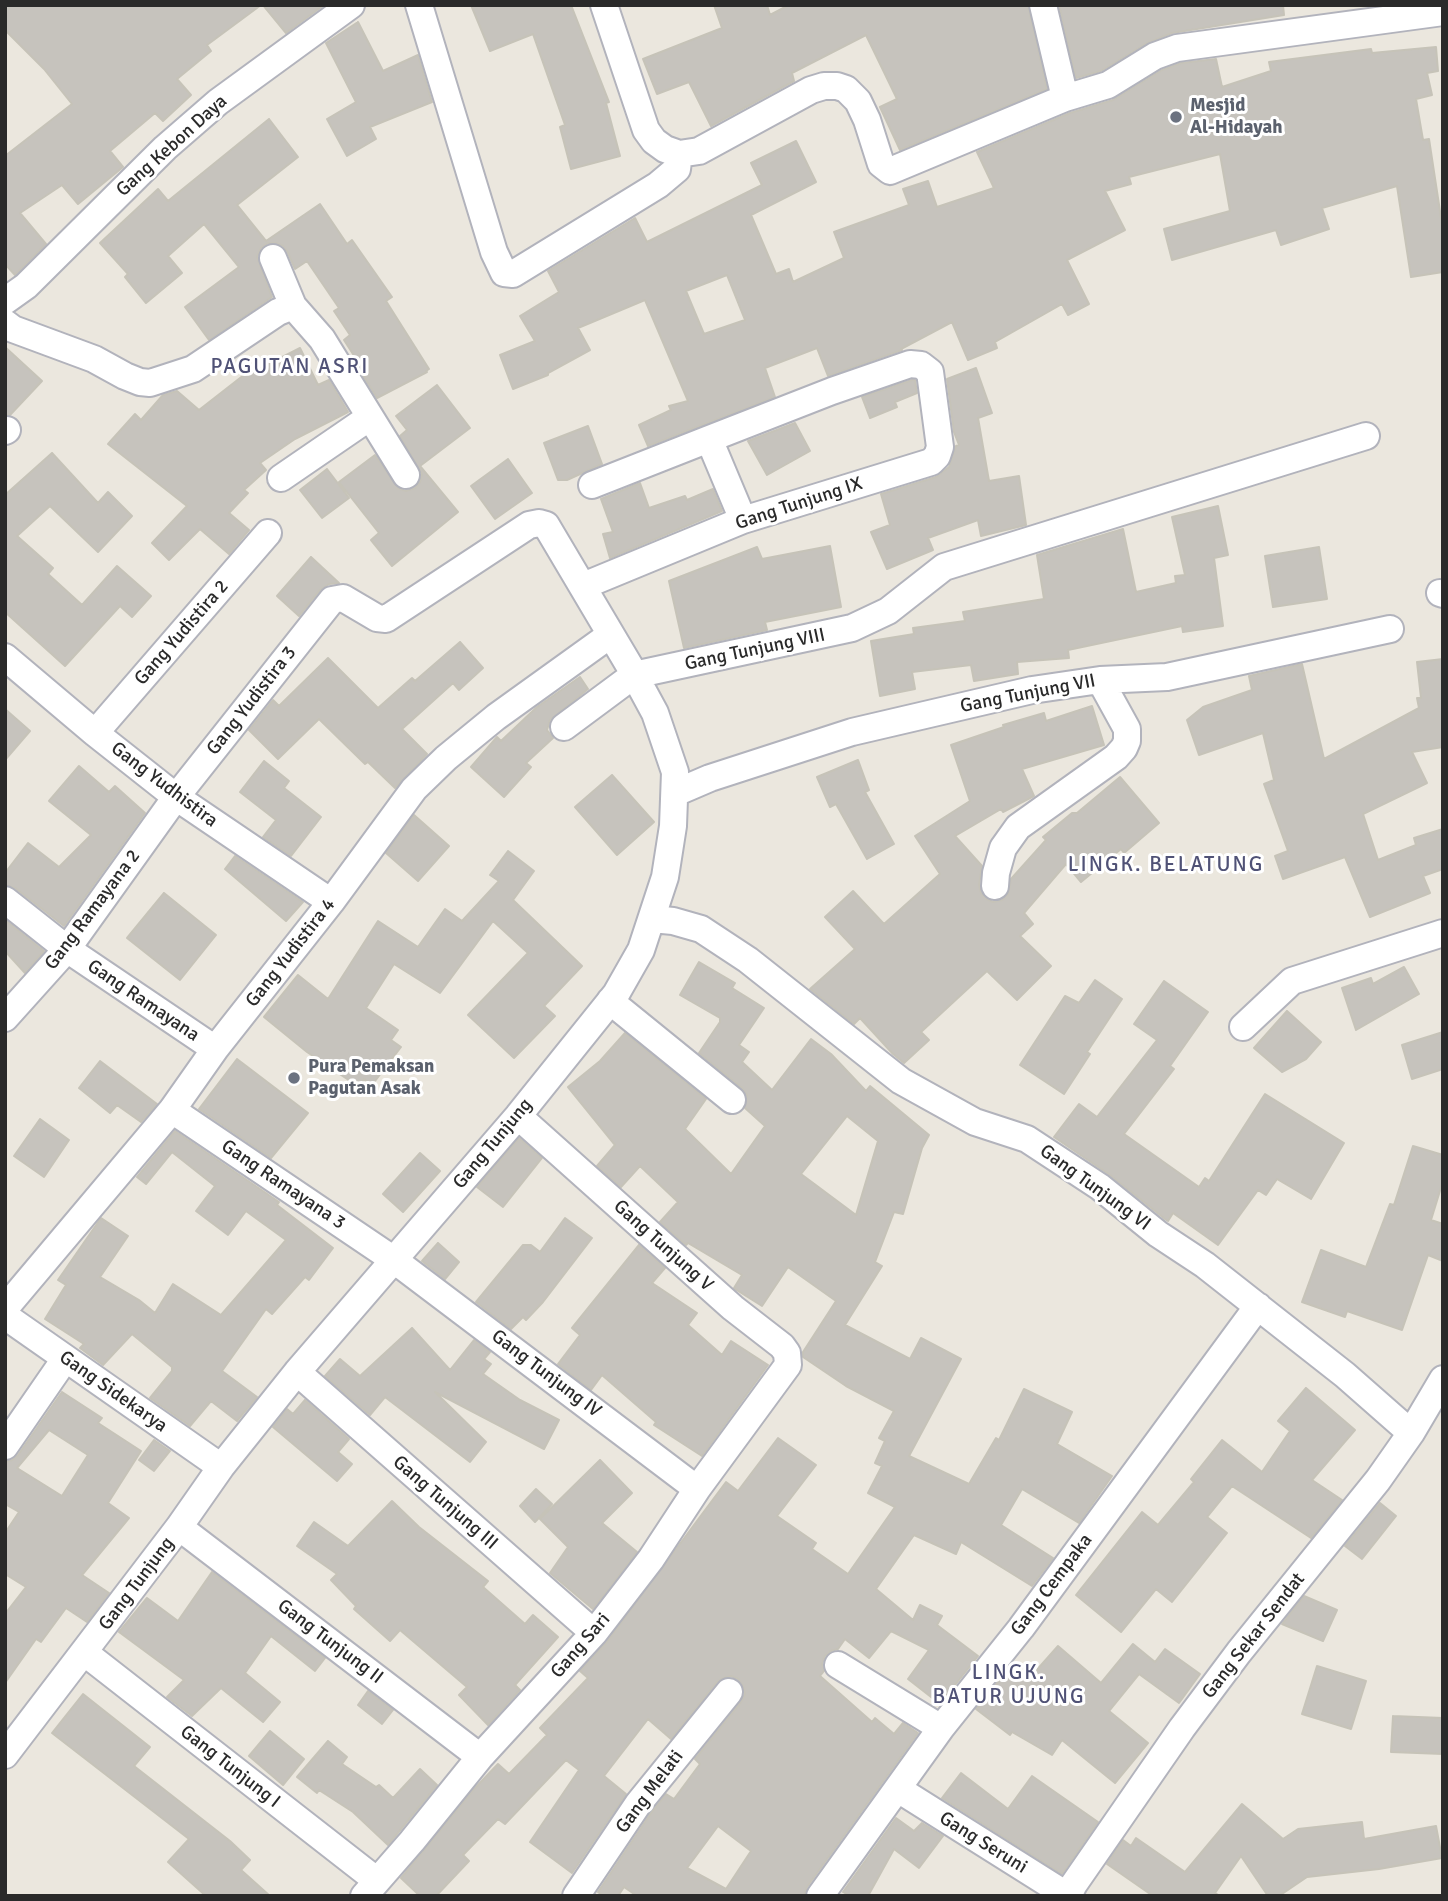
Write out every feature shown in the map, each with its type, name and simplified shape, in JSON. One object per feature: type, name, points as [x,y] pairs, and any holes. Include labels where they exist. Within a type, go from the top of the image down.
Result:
[{"type":"street","name":"Gang Kebon Daya","points":[[5,300],[26,285],[165,148],[209,109],[351,5]]},
{"type":"street","points":[[419,5],[494,252],[504,273],[513,274],[658,185],[677,169],[679,154]]},
{"type":"street","points":[[604,5],[646,130],[660,146],[679,154],[699,151],[811,90],[837,86],[846,89],[858,101],[881,164],[886,170],[895,170],[1065,98],[1108,85],[1155,56],[1177,48],[1443,12]]},
{"type":"street","points":[[1044,5],[1065,98]]},
{"type":"street","points":[[273,258],[293,306],[322,339],[406,475]]},
{"type":"street","points":[[5,323],[13,330],[94,359],[133,379],[150,383],[192,369],[278,312],[293,306]]},
{"type":"street","name":"Gang Tunjung IX","points":[[578,578],[743,520],[933,460],[940,447],[929,372],[921,365],[910,364],[709,439]]},
{"type":"street","points":[[281,478],[370,417]]},
{"type":"street","name":"Gang Tunjung VIII","points":[[564,727],[634,675],[852,628],[888,611],[944,567],[1366,436]]},
{"type":"street","points":[[592,485],[709,439],[743,520]]},
{"type":"street","name":"Gang Tunjung","points":[[5,1755],[85,1653],[221,1466],[297,1372],[518,1116],[610,1001],[640,950],[665,877],[673,826],[675,772],[655,713],[546,525],[539,523],[521,530],[386,619],[377,618],[343,598],[332,600],[328,604]]},
{"type":"street","name":"Gang Yudistira 2","points":[[96,733],[268,533]]},
{"type":"street","name":"Gang Yudistira 3","points":[[176,797],[328,604]]},
{"type":"street","name":"Gang Tunjung VII","points":[[675,793],[710,778],[852,732],[1032,690],[1100,680],[1167,677],[1390,629]]},
{"type":"street","name":"Gang Yudistira 4","points":[[6,1312],[172,1110],[215,1049],[331,902],[414,789],[496,718],[610,635]]},
{"type":"street","name":"Gang Yudhistira","points":[[5,657],[176,797],[331,902]]},
{"type":"street","points":[[995,886],[1003,848],[1018,827],[1116,757],[1124,748],[1127,729],[1100,680]]},
{"type":"street","name":"Gang Ramayana 2","points":[[5,1018],[67,949],[176,797]]},
{"type":"street","name":"Gang Ramayana","points":[[5,900],[67,949],[215,1049]]},
{"type":"street","name":"Gang Tunjung VI","points":[[652,919],[673,921],[701,929],[748,960],[901,1081],[975,1122],[1027,1139],[1100,1186],[1158,1234],[1205,1265],[1345,1375],[1410,1433]]},
{"type":"street","points":[[1243,1027],[1293,981],[1443,933]]},
{"type":"street","points":[[610,1001],[732,1100]]},
{"type":"street","name":"Gang Ramayana 3","points":[[172,1110],[394,1260]]},
{"type":"street","name":"Gang Tunjung V","points":[[518,1116],[733,1308],[786,1350],[788,1362],[778,1380]]},
{"type":"street","name":"Gang Tunjung IV","points":[[394,1260],[697,1489]]},
{"type":"street","name":"Gang Cempaka","points":[[820,1896],[941,1728],[1021,1628],[1258,1306]]},
{"type":"street","name":"Gang Sidekarya","points":[[6,1312],[65,1359],[221,1466]]},
{"type":"street","points":[[5,1446],[65,1359]]},
{"type":"street","name":"Gang Tunjung III","points":[[297,1372],[594,1633]]},
{"type":"street","name":"Gang Sekar Sendat","points":[[1068,1896],[1081,1872],[1182,1728],[1264,1620],[1359,1505],[1410,1433],[1443,1379]]},
{"type":"street","name":"Gang Sari","points":[[370,1888],[412,1842],[480,1757],[594,1633],[651,1559],[697,1489],[778,1380]]},
{"type":"street","name":"Gang Tunjung II","points":[[179,1527],[480,1757]]},
{"type":"street","name":"Gang Tunjung I","points":[[85,1653],[370,1888]]},
{"type":"street","points":[[838,1665],[941,1728]]},
{"type":"street","name":"Gang Melati","points":[[576,1896],[638,1804],[729,1692]]},
{"type":"street","name":"Gang Seruni","points":[[898,1789],[1068,1896]]},
{"type":"building","points":[[5,5],[261,5],[207,45],[211,51],[177,79],[191,95],[163,121],[155,113],[110,151],[123,167],[78,204],[62,185],[20,213],[46,244],[15,275],[5,264],[5,156],[72,104],[44,69],[5,30]]},
{"type":"building","points":[[263,5],[324,5],[286,33]]},
{"type":"building","points":[[471,5],[571,5],[609,102],[606,103],[620,156],[571,169],[560,127],[565,125],[533,34],[490,51]]},
{"type":"building","points":[[714,5],[767,5],[770,15],[789,5],[1028,5],[1047,89],[900,150],[880,107],[897,99],[866,35],[792,73],[794,81],[711,126],[689,82],[657,94],[643,59],[722,28]]},
{"type":"building","points":[[1059,5],[1283,5],[1284,15],[1172,33],[1147,43],[1101,71],[1076,78]]},
{"type":"building","points":[[358,22],[383,71],[418,55],[432,102],[370,127],[376,139],[347,156],[327,119],[356,102],[326,43]]},
{"type":"building","points":[[1436,47],[1438,71],[1427,73],[1432,95],[1416,99],[1423,140],[1429,139],[1443,231],[1443,272],[1411,277],[1397,186],[1322,208],[1329,229],[1281,245],[1276,230],[1172,260],[1164,229],[1230,211],[1220,154],[1129,177],[1131,184],[1105,191],[1125,230],[1067,260],[1089,304],[1068,315],[1062,304],[995,342],[997,348],[968,360],[952,322],[902,350],[828,376],[817,348],[765,368],[775,397],[648,446],[639,425],[671,410],[669,406],[688,401],[645,300],[578,328],[590,350],[548,375],[513,389],[500,355],[535,341],[520,316],[559,292],[548,271],[635,218],[647,242],[762,185],[751,163],[796,141],[816,182],[751,215],[776,274],[789,269],[793,282],[844,258],[834,232],[909,205],[903,189],[928,181],[937,207],[994,188],[977,152],[1070,113],[1113,100],[1162,70],[1181,63],[1216,59],[1222,87],[1271,71],[1269,62],[1371,49],[1372,53]],"holes":[[[727,275],[745,320],[704,334],[686,291]]]},
{"type":"building","points":[[269,119],[298,157],[237,205],[266,241],[320,204],[347,244],[352,240],[392,297],[386,301],[429,369],[377,398],[344,340],[350,335],[334,311],[339,308],[307,261],[295,269],[283,246],[268,243],[261,248],[257,257],[272,297],[209,340],[185,307],[239,267],[204,224],[168,256],[182,273],[146,303],[125,277],[128,274],[100,243],[158,189],[168,201]]},
{"type":"building","points":[[5,347],[42,381],[10,415],[5,415]]},
{"type":"building","points":[[300,348],[318,385],[329,380],[348,412],[295,439],[260,463],[266,470],[244,490],[248,493],[229,513],[249,530],[229,554],[200,529],[169,560],[152,543],[187,506],[108,444],[135,414],[141,420],[163,395],[177,391],[199,410],[249,371],[251,373]]},
{"type":"building","points":[[976,368],[992,413],[978,418],[989,481],[1019,476],[1026,525],[981,536],[978,520],[928,538],[933,550],[887,569],[871,532],[890,525],[881,494],[936,477],[949,467],[956,446],[959,445],[954,432],[947,379]]},
{"type":"building","points":[[915,380],[917,393],[895,402],[897,407],[870,418],[862,397]]},
{"type":"building","points":[[437,385],[470,428],[420,466],[458,512],[392,566],[371,540],[379,533],[339,482],[375,455],[398,488],[406,491],[415,488],[422,474],[400,436],[407,430],[396,416]]},
{"type":"building","points":[[795,423],[810,451],[767,475],[748,441]]},
{"type":"building","points":[[588,426],[602,464],[567,480],[558,480],[544,443]]},
{"type":"building","points":[[52,453],[98,503],[108,492],[132,516],[98,552],[50,506],[17,536],[53,568],[48,574],[82,605],[117,566],[151,596],[132,617],[120,606],[65,666],[5,612],[5,495]]},
{"type":"building","points":[[508,459],[532,493],[495,519],[471,486]]},
{"type":"building","points":[[327,469],[349,498],[322,518],[300,490]]},
{"type":"building","points":[[640,483],[649,508],[685,496],[687,500],[713,489],[722,511],[610,558],[603,534],[613,532],[601,499]]},
{"type":"building","points":[[1218,506],[1228,555],[1214,558],[1223,626],[1183,632],[1182,626],[1068,650],[1069,658],[1017,662],[1018,674],[974,681],[971,665],[912,672],[915,689],[880,696],[871,641],[914,634],[913,628],[965,621],[963,612],[1044,599],[1037,555],[1123,529],[1136,592],[1176,583],[1175,576],[1185,575],[1172,517]]},
{"type":"building","points":[[830,546],[841,607],[765,622],[767,630],[684,648],[669,581],[757,547],[762,559]]},
{"type":"building","points":[[1319,547],[1327,599],[1273,607],[1265,556]]},
{"type":"building","points":[[311,557],[339,583],[329,584],[320,590],[299,616],[277,596]]},
{"type":"building","points":[[460,642],[483,668],[459,690],[453,683],[402,729],[427,754],[395,788],[368,762],[365,764],[319,719],[278,759],[249,730],[273,700],[279,706],[328,658],[378,708],[412,678],[415,681]]},
{"type":"building","points":[[1443,659],[1443,747],[1412,752],[1427,783],[1363,814],[1378,860],[1416,845],[1414,838],[1443,829],[1443,869],[1423,876],[1430,893],[1370,917],[1345,857],[1283,879],[1275,856],[1288,851],[1264,784],[1274,780],[1263,733],[1199,755],[1187,720],[1203,707],[1252,690],[1249,676],[1302,664],[1324,759],[1419,708],[1417,698],[1421,698],[1417,662]]},
{"type":"building","points":[[580,677],[588,689],[550,720],[547,730],[553,738],[526,763],[531,767],[504,797],[471,767],[497,737],[501,741],[537,707]]},
{"type":"building","points":[[1092,706],[1104,745],[1022,769],[1034,796],[1003,812],[1001,809],[955,836],[982,866],[979,885],[981,893],[993,902],[1002,900],[1008,894],[1011,879],[1046,840],[1043,837],[1120,777],[1159,823],[1124,853],[1121,849],[1081,882],[1066,864],[1024,913],[1033,924],[1020,936],[1051,966],[1017,1000],[987,971],[921,1032],[929,1040],[904,1063],[860,1018],[854,1024],[810,989],[855,949],[825,917],[853,891],[884,924],[940,874],[915,836],[970,801],[951,745],[1044,713],[1046,721]]},
{"type":"building","points":[[5,709],[30,731],[5,760]]},
{"type":"building","points":[[858,760],[869,790],[865,792],[894,844],[867,859],[836,804],[830,807],[817,777]]},
{"type":"building","points":[[264,761],[289,781],[284,788],[321,817],[291,856],[263,837],[276,820],[240,792]]},
{"type":"building","points":[[79,766],[109,792],[115,786],[145,813],[64,926],[15,888],[5,885],[5,873],[28,843],[59,867],[91,835],[49,801]]},
{"type":"building","points":[[612,775],[654,822],[617,855],[575,807]]},
{"type":"building","points":[[414,815],[449,846],[418,881],[386,853]]},
{"type":"building","points":[[508,851],[534,871],[513,900],[582,966],[544,1006],[555,1016],[514,1058],[468,1015],[528,953],[493,921],[440,993],[394,964],[366,1008],[398,1030],[391,1040],[401,1047],[372,1085],[364,1079],[359,1087],[307,1052],[264,1017],[298,975],[328,999],[378,921],[418,947],[445,909],[462,921],[499,881],[490,875]]},
{"type":"building","points":[[235,856],[303,902],[286,921],[225,869]]},
{"type":"building","points":[[164,893],[216,935],[180,980],[127,938]]},
{"type":"building","points":[[5,920],[44,951],[25,973],[5,951]]},
{"type":"building","points":[[699,962],[735,983],[732,988],[764,1008],[739,1045],[749,1052],[742,1062],[772,1090],[811,1039],[831,1054],[866,1091],[870,1086],[929,1135],[922,1148],[903,1214],[894,1212],[875,1262],[882,1266],[845,1325],[910,1359],[921,1338],[961,1359],[909,1456],[969,1484],[996,1438],[999,1440],[1024,1389],[1072,1412],[1057,1444],[1112,1476],[1079,1523],[1022,1489],[1001,1525],[1053,1558],[1032,1586],[961,1542],[956,1554],[914,1535],[876,1589],[913,1620],[920,1605],[942,1616],[937,1625],[978,1656],[940,1704],[908,1679],[929,1650],[891,1631],[869,1658],[845,1639],[838,1649],[825,1656],[822,1664],[824,1671],[820,1676],[872,1722],[875,1718],[894,1734],[903,1723],[918,1733],[807,1887],[804,1896],[637,1896],[624,1887],[618,1896],[603,1896],[598,1892],[651,1813],[666,1794],[674,1799],[700,1764],[695,1759],[741,1702],[745,1694],[743,1686],[738,1679],[731,1676],[717,1682],[671,1739],[648,1719],[604,1776],[626,1794],[572,1873],[530,1842],[579,1770],[566,1760],[505,1824],[498,1819],[463,1855],[469,1861],[436,1896],[420,1896],[401,1878],[498,1764],[509,1774],[547,1735],[540,1728],[588,1678],[580,1671],[606,1643],[726,1482],[738,1491],[778,1438],[816,1465],[777,1516],[816,1543],[812,1549],[848,1574],[895,1507],[868,1493],[882,1466],[875,1463],[885,1441],[879,1438],[894,1411],[846,1386],[803,1357],[803,1352],[836,1301],[788,1267],[762,1306],[734,1288],[742,1275],[688,1243],[686,1245],[660,1222],[678,1202],[640,1166],[621,1187],[597,1166],[615,1145],[568,1087],[600,1061],[625,1033],[706,1099],[685,1129],[731,1174],[765,1126],[745,1108],[747,1095],[742,1088],[699,1053],[720,1018],[680,995]],"holes":[[[847,1116],[878,1141],[856,1215],[801,1174]],[[718,1826],[751,1851],[726,1889],[687,1868]]]},
{"type":"building","points":[[1404,967],[1419,994],[1356,1030],[1342,988],[1371,978],[1373,984]]},
{"type":"building","points":[[1095,980],[1122,999],[1087,1052],[1090,1054],[1064,1094],[1020,1065],[1065,996],[1079,1003]]},
{"type":"building","points":[[1164,981],[1208,1012],[1170,1066],[1174,1069],[1124,1134],[1199,1187],[1205,1178],[1209,1181],[1265,1094],[1344,1143],[1311,1199],[1277,1179],[1266,1195],[1258,1190],[1218,1245],[1173,1213],[1168,1221],[1110,1175],[1054,1137],[1079,1104],[1097,1117],[1157,1040],[1134,1024]]},
{"type":"building","points":[[1287,1011],[1321,1042],[1306,1059],[1282,1072],[1254,1048]]},
{"type":"building","points":[[1443,1032],[1443,1069],[1412,1079],[1402,1045]]},
{"type":"building","points":[[237,1059],[308,1113],[271,1158],[199,1109]]},
{"type":"building","points":[[100,1061],[157,1104],[141,1122],[117,1105],[110,1113],[79,1088]]},
{"type":"building","points":[[40,1119],[69,1140],[44,1177],[14,1156]]},
{"type":"building","points":[[175,1131],[279,1202],[277,1205],[333,1248],[309,1280],[305,1277],[272,1314],[266,1309],[222,1371],[257,1397],[237,1421],[211,1401],[190,1426],[150,1398],[172,1371],[172,1367],[132,1334],[103,1365],[80,1348],[84,1344],[45,1319],[66,1285],[58,1280],[101,1218],[128,1236],[100,1277],[139,1300],[155,1313],[173,1284],[221,1315],[286,1240],[246,1211],[228,1235],[196,1211],[215,1186],[172,1152],[146,1184],[137,1177]]},
{"type":"building","points":[[519,1138],[542,1158],[503,1207],[477,1187]]},
{"type":"building","points":[[1413,1146],[1443,1155],[1443,1181],[1431,1220],[1443,1224],[1443,1261],[1428,1255],[1402,1330],[1347,1311],[1345,1317],[1302,1302],[1321,1250],[1366,1267],[1390,1204],[1394,1205]]},
{"type":"building","points":[[420,1153],[440,1171],[403,1212],[383,1194]]},
{"type":"building","points":[[565,1218],[592,1238],[543,1302],[526,1320],[523,1317],[511,1329],[476,1302],[523,1245],[531,1245],[540,1252]]},
{"type":"building","points":[[438,1243],[459,1262],[445,1279],[422,1261]]},
{"type":"building","points":[[639,1245],[665,1268],[652,1283],[697,1313],[688,1325],[722,1355],[731,1341],[768,1365],[702,1456],[654,1425],[656,1422],[602,1375],[591,1390],[558,1364],[580,1335],[572,1328]]},
{"type":"building","points":[[412,1328],[450,1370],[474,1340],[490,1352],[484,1359],[491,1364],[483,1374],[520,1400],[559,1420],[544,1449],[435,1392],[486,1442],[470,1462],[385,1397],[370,1415],[325,1376],[340,1359],[360,1376]]},
{"type":"building","points":[[1306,1388],[1355,1430],[1312,1480],[1342,1500],[1311,1538],[1232,1486],[1207,1517],[1227,1533],[1172,1602],[1156,1589],[1121,1632],[1076,1595],[1142,1512],[1158,1525],[1194,1482],[1191,1479],[1222,1440],[1262,1472],[1290,1431],[1278,1421]]},
{"type":"building","points":[[62,1392],[102,1418],[98,1423],[141,1451],[108,1503],[129,1518],[82,1575],[109,1593],[87,1622],[66,1608],[41,1642],[36,1639],[5,1683],[5,1614],[26,1587],[5,1574],[5,1533],[19,1512],[5,1504],[5,1462],[18,1455]],"holes":[[[49,1430],[88,1455],[62,1496],[17,1468]]]},
{"type":"building","points":[[305,1400],[349,1439],[338,1452],[352,1464],[337,1481],[273,1427],[287,1409],[293,1414]]},
{"type":"building","points":[[154,1440],[170,1451],[154,1471],[139,1460]]},
{"type":"building","points":[[600,1460],[632,1493],[602,1523],[637,1552],[593,1609],[550,1573],[568,1547],[540,1519]]},
{"type":"building","points":[[536,1489],[552,1504],[535,1522],[520,1506]]},
{"type":"building","points":[[392,1501],[419,1527],[488,1581],[483,1587],[525,1624],[533,1615],[558,1637],[515,1685],[520,1690],[488,1725],[459,1695],[467,1687],[400,1630],[390,1641],[354,1609],[356,1606],[331,1580],[337,1574],[297,1546],[314,1522],[348,1546]]},
{"type":"building","points":[[1380,1503],[1396,1516],[1362,1559],[1345,1546]]},
{"type":"building","points":[[212,1572],[325,1658],[315,1671],[271,1636],[245,1673],[280,1702],[263,1722],[221,1688],[192,1716],[167,1697],[184,1680],[119,1632],[147,1598],[178,1621]]},
{"type":"building","points":[[1304,1596],[1337,1610],[1323,1641],[1282,1624]]},
{"type":"building","points":[[1133,1644],[1155,1662],[1165,1649],[1200,1674],[1179,1703],[1139,1674],[1109,1711],[1148,1743],[1115,1783],[1062,1740],[1052,1755],[1012,1732],[1010,1735],[976,1709],[1010,1667],[1027,1681],[1058,1646],[1101,1683]]},
{"type":"building","points":[[1317,1666],[1366,1681],[1351,1729],[1302,1714]]},
{"type":"building","points":[[368,1691],[393,1710],[382,1724],[358,1705]]},
{"type":"building","points":[[83,1694],[150,1747],[134,1766],[230,1841],[250,1860],[241,1870],[270,1896],[206,1896],[168,1862],[189,1839],[52,1733]]},
{"type":"building","points":[[1393,1716],[1443,1718],[1443,1754],[1391,1752]]},
{"type":"building","points":[[270,1731],[304,1759],[283,1785],[249,1756]]},
{"type":"building","points":[[328,1741],[347,1757],[342,1764],[376,1787],[379,1785],[393,1798],[420,1769],[437,1785],[388,1845],[353,1812],[319,1790],[317,1793],[297,1777]]},
{"type":"building","points":[[961,1773],[1008,1809],[1032,1776],[1098,1822],[1062,1874],[942,1798]]},
{"type":"building","points":[[1242,1804],[1283,1839],[1298,1829],[1362,1822],[1364,1839],[1436,1826],[1442,1858],[1379,1869],[1307,1877],[1279,1896],[1268,1896],[1241,1856],[1215,1893],[1220,1896],[1153,1896],[1107,1864],[1123,1840],[1131,1846],[1136,1838],[1185,1872]]},
{"type":"building","points":[[896,1818],[914,1831],[922,1823],[943,1836],[919,1868],[894,1849],[868,1896],[850,1896],[843,1892]]},
{"type":"place","name":"Mesjid Al-Hidayah","points":[[1176,117]]},
{"type":"place","name":"Pura Pemaksan Pagutan Asak","points":[[294,1078]]},
{"type":"district","name":"PAGUTAN ASRI","points":[[290,367]]},
{"type":"district","name":"LINGK. BELATUNG","points":[[1166,865]]},
{"type":"district","name":"LINGK. BATUR UJUNG","points":[[1009,1685]]}]
